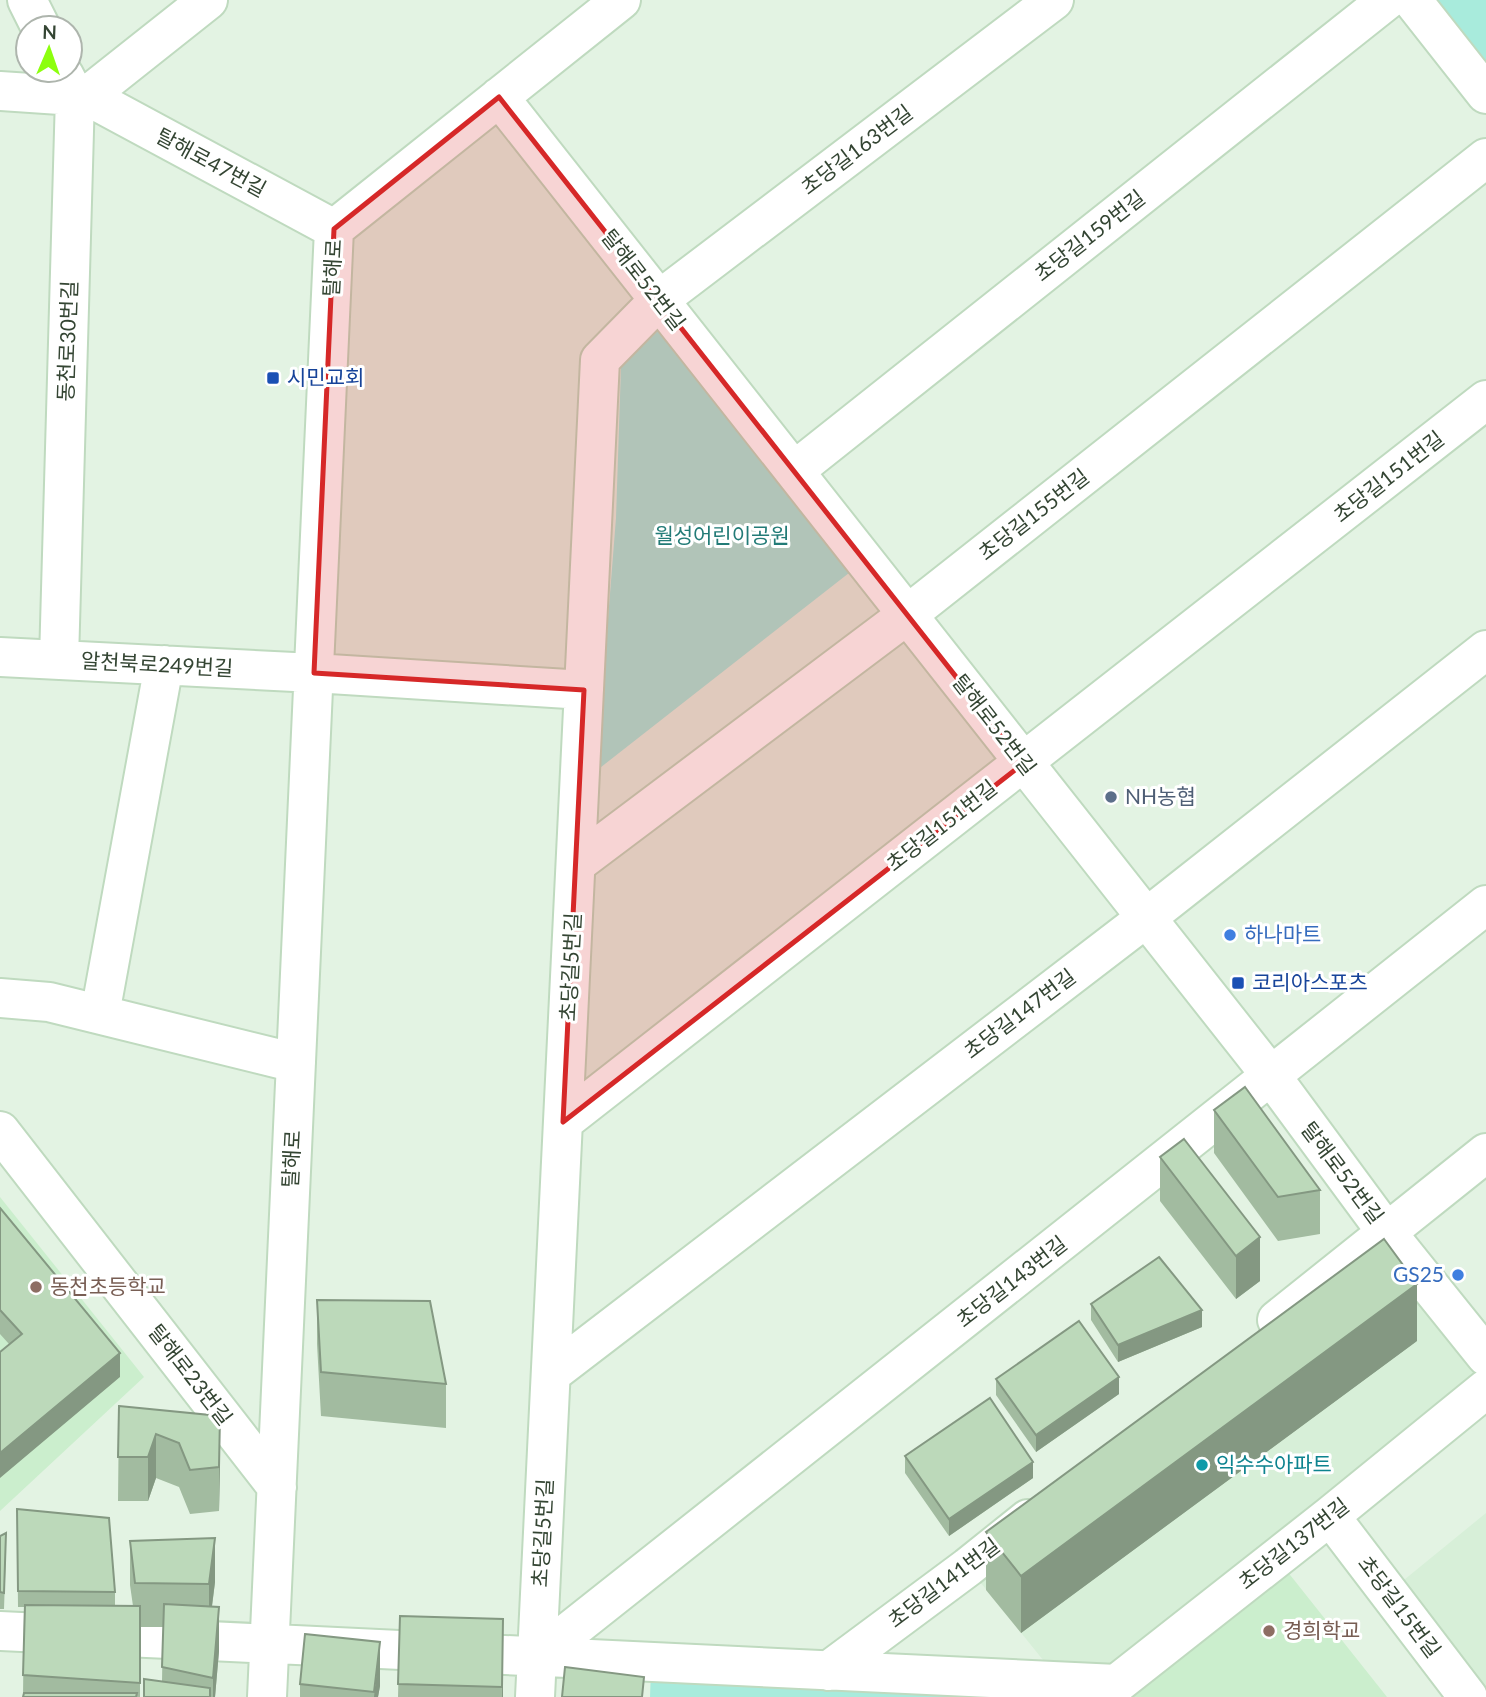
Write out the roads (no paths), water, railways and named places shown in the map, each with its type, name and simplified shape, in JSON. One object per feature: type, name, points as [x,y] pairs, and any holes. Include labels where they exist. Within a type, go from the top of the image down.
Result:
[{"type":"street","points":[[0,91],[74,87],[208,0]]},
{"type":"street","name":"탈해로","points":[[267,1697],[334,229],[621,0]]},
{"type":"street","name":"초당길163번길","points":[[659,300],[1054,0]]},
{"type":"street","name":"초당길159번길","points":[[793,471],[1387,0]]},
{"type":"street","points":[[1412,0],[1486,94]]},
{"type":"street","name":"탈해로47번길","points":[[74,87],[334,229]]},
{"type":"street","name":"동천로30번길","points":[[59,660],[74,87]]},
{"type":"street","name":"탈해로52번길","points":[[499,97],[1272,1077],[1387,1233],[1486,1356]]},
{"type":"street","name":"초당길155번길","points":[[576,864],[907,615],[1486,158]]},
{"type":"street","name":"초당길5번길","points":[[535,1697],[600,359],[659,300]]},
{"type":"street","name":"초당길151번길","points":[[563,1122],[1486,400]]},
{"type":"street","name":"초당길147번길","points":[[551,1374],[1146,918],[1486,650]]},
{"type":"street","name":"알천북로249번길","points":[[0,657],[314,673]]},
{"type":"street","points":[[100,1014],[164,665]]},
{"type":"street","points":[[314,673],[584,690]]},
{"type":"street","name":"초당길143번길","points":[[537,1657],[1486,905]]},
{"type":"street","points":[[0,998],[50,1002],[296,1063]]},
{"type":"street","name":"탈해로23번길","points":[[0,1131],[277,1487]]},
{"type":"street","points":[[1247,1344],[1486,1153]]},
{"type":"street","name":"초당길137번길","points":[[1108,1690],[1330,1516],[1486,1389]]},
{"type":"street","name":"초당길141번길","points":[[828,1671],[968,1567],[1054,1498]]},
{"type":"street","name":"초당길15번길","points":[[1330,1516],[1468,1697]]},
{"type":"street","points":[[0,1631],[828,1671],[1108,1690]]},
{"type":"place","name":"시민교회","points":[[273,378]]},
{"type":"place","name":"NH농협","points":[[1111,797]]},
{"type":"place","name":"하나마트","points":[[1230,935]]},
{"type":"place","name":"코리아스포츠","points":[[1238,983]]},
{"type":"place","name":"GS25","points":[[1458,1275]]},
{"type":"place","name":"동천초등학교","points":[[36,1287]]},
{"type":"place","name":"익수수아파트","points":[[1202,1465]]},
{"type":"place","name":"경희학교","points":[[1269,1631]]},
{"type":"park label","name":"월성어린이공원","points":[[722,536]]}]
